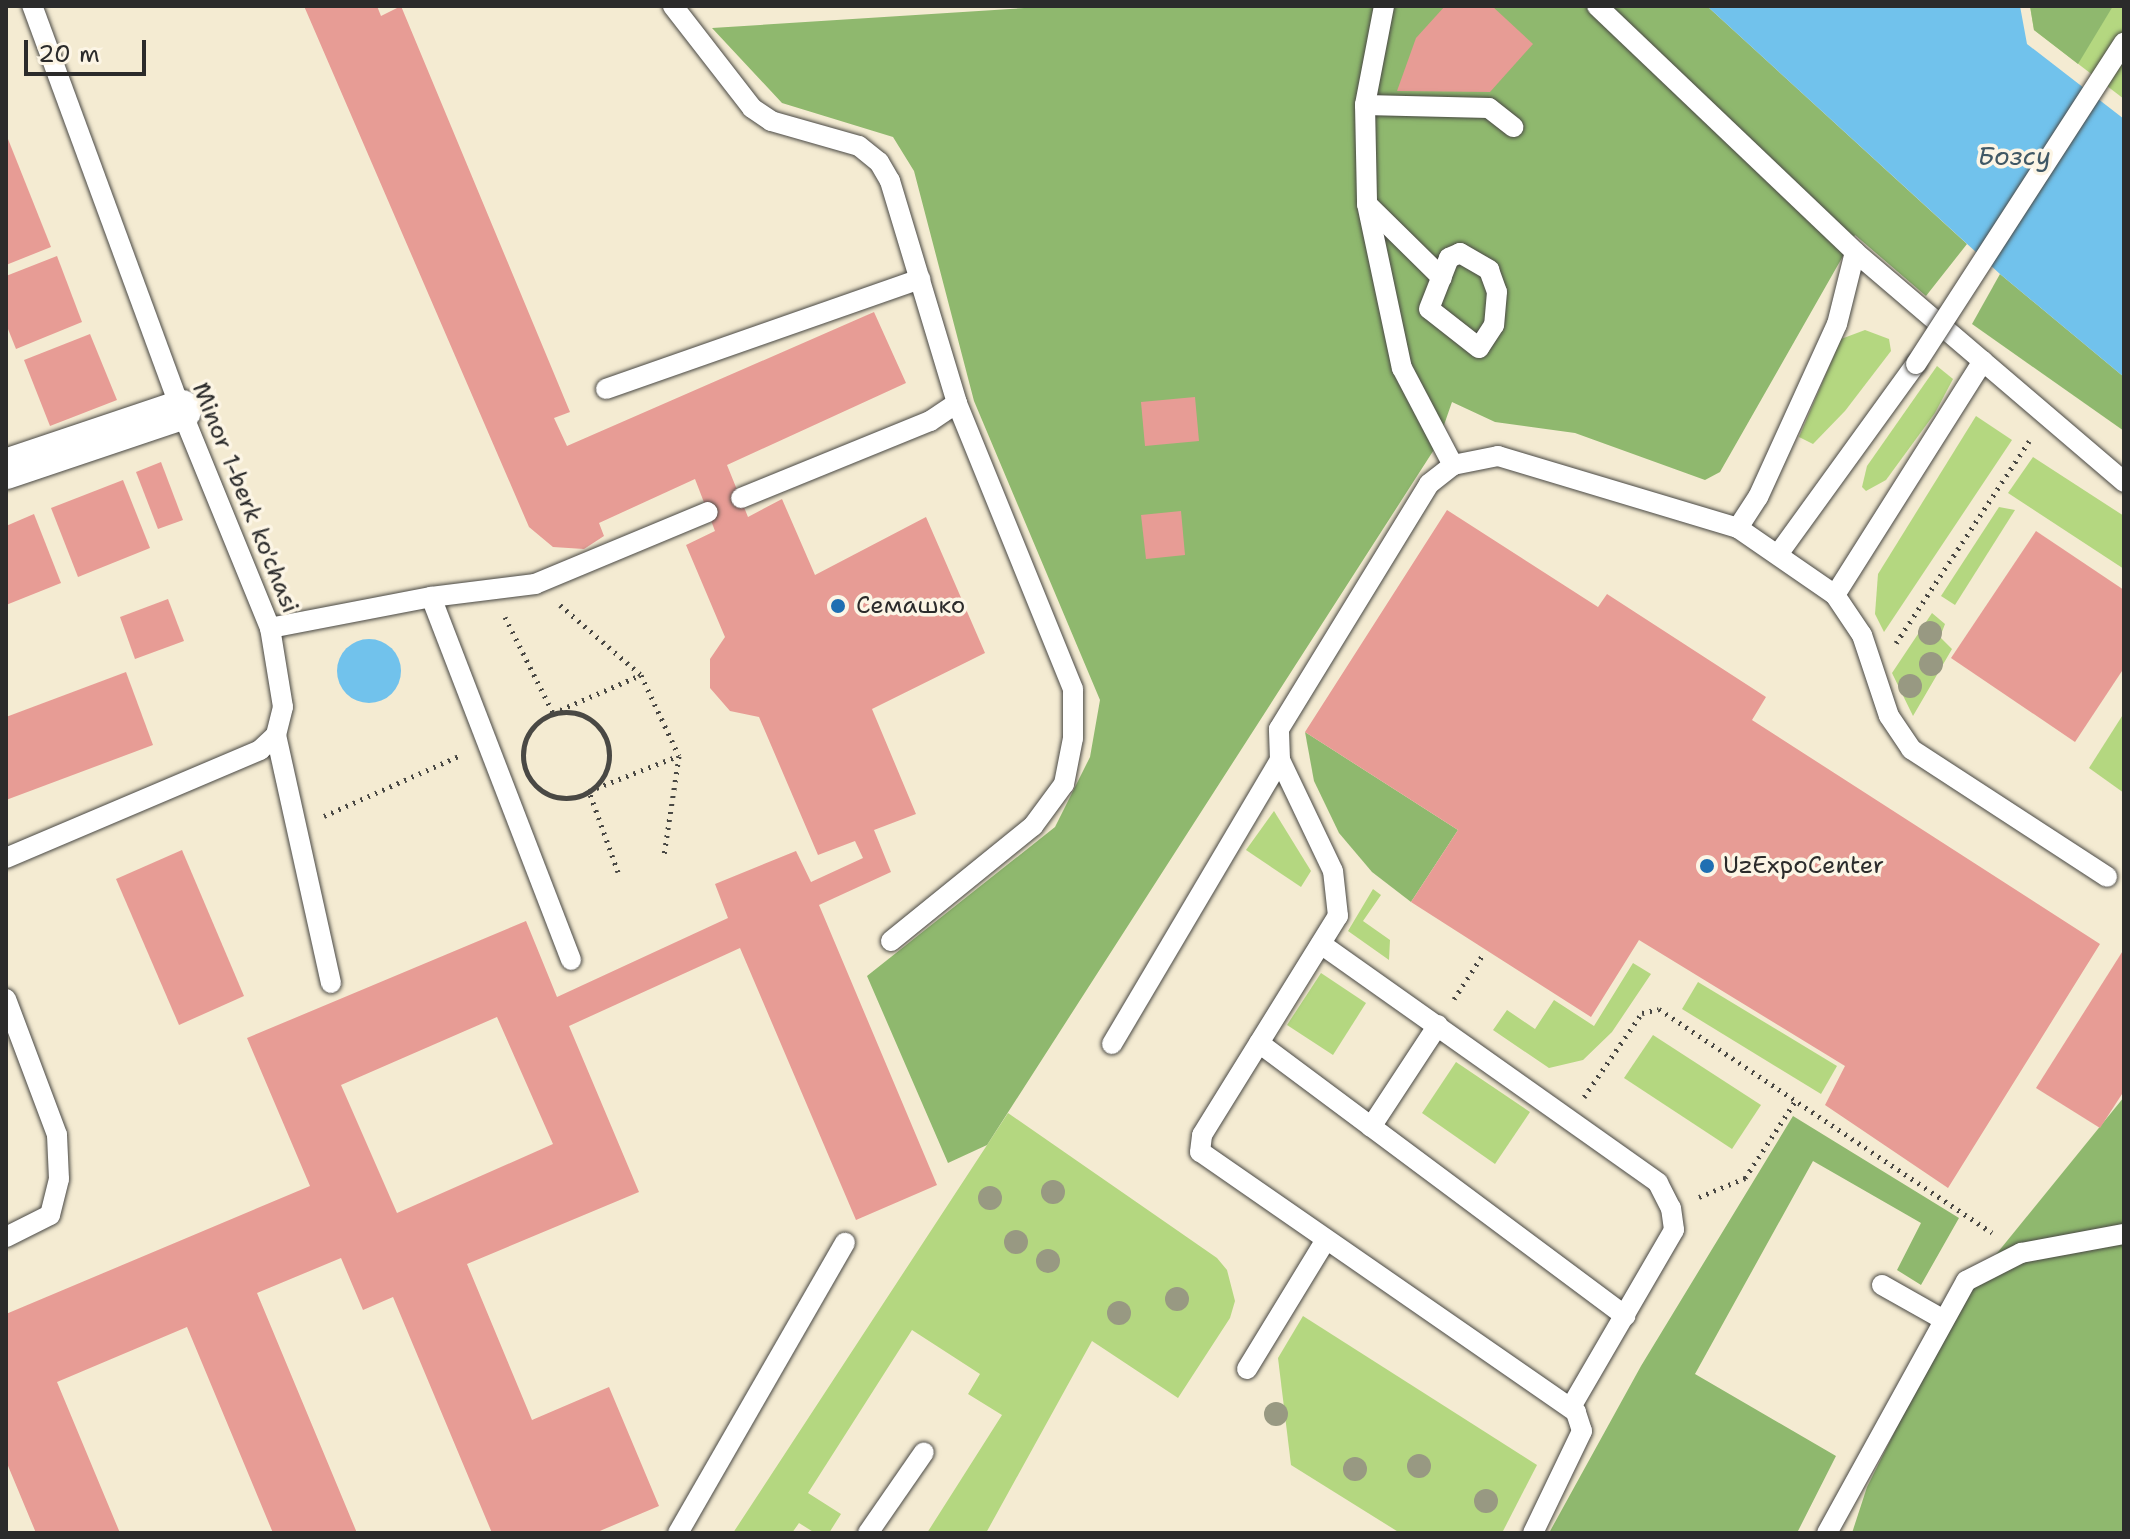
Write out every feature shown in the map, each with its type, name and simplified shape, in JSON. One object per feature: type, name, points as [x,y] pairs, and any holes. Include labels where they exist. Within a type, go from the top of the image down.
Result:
[{"type":"street","points":[[6,469],[181,410]]},
{"type":"lane","name":"Minor 1-berk ko'chasi","points":[[32,6],[181,410],[270,628],[283,707],[276,735]]},
{"type":"lane","points":[[673,6],[752,108],[771,121],[859,146],[879,162],[890,181],[957,403],[1073,689],[1073,738],[1064,784],[1033,826],[891,941]]},
{"type":"lane","points":[[1384,6],[1365,105],[1367,204],[1402,368],[1453,465]]},
{"type":"lane","points":[[1597,6],[1855,252],[2124,482]]},
{"type":"lane","points":[[1779,553],[1916,364],[2124,42]]},
{"type":"lane","points":[[1365,105],[1489,108],[1513,127]]},
{"type":"lane","points":[[1367,204],[1442,278]]},
{"type":"lane","points":[[1738,528],[1758,497],[1837,324],[1855,252]]},
{"type":"lane","points":[[606,389],[920,279]]},
{"type":"lane","points":[[1835,595],[1983,361]]},
{"type":"lane","points":[[741,498],[930,421],[957,403]]},
{"type":"lane","points":[[1533,1533],[1582,1431],[1580,1417],[1571,1407],[1325,1241],[1200,1152],[1202,1135],[1338,916],[1333,871],[1280,760],[1279,729],[1429,484],[1453,465],[1498,456],[1738,528],[1779,553],[1835,595],[1862,635],[1889,716],[1911,749],[2107,877]]},
{"type":"lane","points":[[270,628],[431,597],[535,584],[708,512]]},
{"type":"lane","points":[[431,597],[571,960]]},
{"type":"lane","points":[[276,735],[331,983]]},
{"type":"lane","points":[[6,858],[260,750],[276,735]]},
{"type":"lane","points":[[1112,1044],[1280,760]]},
{"type":"lane","points":[[1321,944],[1658,1183],[1671,1208],[1674,1230],[1571,1407]]},
{"type":"lane","points":[[6,999],[57,1135],[59,1179],[50,1215],[6,1237]]},
{"type":"lane","points":[[1371,1127],[1438,1025]]},
{"type":"lane","points":[[1259,1043],[1625,1316]]},
{"type":"lane","points":[[1827,1533],[1966,1281],[2021,1253],[2124,1234]]},
{"type":"lane","points":[[1247,1369],[1325,1241]]},
{"type":"lane","points":[[678,1533],[845,1243]]},
{"type":"lane","points":[[1882,1285],[1944,1320]]},
{"type":"lane","points":[[868,1533],[924,1452]]},
{"type":"path","points":[[1875,674],[2046,415]]},
{"type":"path","points":[[535,584],[641,675],[679,756],[664,855]]},
{"type":"path","points":[[492,590],[553,713]]},
{"type":"path","points":[[641,675],[553,713],[532,729],[525,744],[530,777],[557,797],[589,791],[679,756]]},
{"type":"path","points":[[553,713],[576,713],[603,732],[608,764],[589,791]]},
{"type":"path","points":[[297,828],[488,743]]},
{"type":"path","points":[[589,791],[618,872]]},
{"type":"path","points":[[1461,989],[1484,953]]},
{"type":"path","points":[[1570,1118],[1649,1009],[1671,1016],[2021,1253]]},
{"type":"path","points":[[1671,1208],[1745,1178],[1796,1100]]},
{"type":"green space","points":[[1057,6],[1707,6],[1967,244],[1926,296],[1855,235],[1720,472],[1705,480],[1575,433],[1495,422],[1452,402],[1437,445],[987,1145],[948,1163],[867,976],[1055,827],[1090,757],[1100,700],[974,401],[914,171],[893,137],[782,103],[712,28]]},
{"type":"green space","points":[[2030,6],[2124,6],[2124,99],[2034,30]]},
{"type":"green space","points":[[2030,6],[2113,6],[2078,64],[2034,30]]},
{"type":"green space","points":[[2000,274],[2124,377],[2124,431],[1972,324]]},
{"type":"green space","points":[[1865,330],[1889,339],[1891,351],[1845,411],[1813,444],[1799,437],[1841,339]]},
{"type":"green space","points":[[1937,366],[1953,379],[1935,413],[1886,480],[1866,491],[1862,487],[1867,466]]},
{"type":"green space","points":[[1976,416],[2012,440],[1884,632],[1875,614],[1878,574]]},
{"type":"green space","points":[[2033,457],[2124,516],[2124,569],[2008,493]]},
{"type":"green space","points":[[1999,507],[2015,510],[1955,605],[1941,596]]},
{"type":"green space","points":[[1932,613],[1945,624],[1940,637],[1952,649],[1913,716],[1892,673]]},
{"type":"green space","points":[[2124,713],[2124,793],[2089,768]]},
{"type":"green space","points":[[1305,732],[1458,830],[1411,902],[1372,872],[1339,833],[1314,781]]},
{"type":"green space","points":[[1274,811],[1311,871],[1301,887],[1246,850]]},
{"type":"green space","points":[[1373,889],[1381,895],[1363,921],[1390,940],[1389,960],[1348,931]]},
{"type":"green space","points":[[1633,963],[1651,974],[1612,1032],[1583,1060],[1549,1068],[1493,1030],[1507,1010],[1535,1029],[1554,1000],[1594,1026]]},
{"type":"green space","points":[[1321,973],[1366,1003],[1333,1055],[1287,1025]]},
{"type":"green space","points":[[1698,982],[1837,1066],[1821,1094],[1682,1009]]},
{"type":"green space","points":[[1653,1035],[1761,1105],[1732,1149],[1624,1078]]},
{"type":"green space","points":[[1456,1062],[1530,1112],[1495,1164],[1422,1113]]},
{"type":"green space","points":[[2124,1097],[2124,1533],[1852,1533],[1867,1487],[1963,1295]]},
{"type":"green space","points":[[1008,1113],[1217,1258],[1227,1270],[1235,1301],[1230,1318],[1178,1398],[1092,1341],[986,1533],[927,1533],[1002,1415],[968,1394],[980,1374],[912,1330],[808,1493],[841,1514],[829,1533],[815,1533],[799,1523],[792,1533],[733,1533]]},
{"type":"green space","points":[[1793,1116],[1959,1218],[1921,1285],[1897,1270],[1921,1223],[1813,1161],[1695,1374],[1836,1456],[1797,1533],[1549,1533],[1641,1366]]},
{"type":"green space","points":[[1303,1316],[1537,1465],[1502,1533],[1400,1533],[1291,1465],[1278,1358]]},
{"type":"water","name":"Бозсу","points":[[1707,6],[2020,6],[2027,44],[2124,119],[2124,377],[2000,274]]},
{"type":"water","points":[[369,639],[387,645],[395,653],[401,671],[395,689],[387,697],[369,703],[351,697],[343,689],[337,671],[343,653],[351,645]]},
{"type":"building","points":[[304,6],[377,6],[381,16],[401,6],[570,412],[554,418],[567,446],[874,312],[906,383],[727,465],[748,517],[782,499],[815,575],[926,517],[985,653],[872,709],[916,814],[874,830],[891,872],[819,905],[937,1185],[856,1220],[740,948],[569,1026],[639,1192],[467,1264],[532,1420],[609,1387],[659,1506],[595,1533],[492,1533],[393,1297],[363,1310],[341,1258],[257,1293],[357,1533],[273,1533],[187,1327],[57,1382],[120,1533],[36,1533],[6,1461],[6,1314],[310,1186],[247,1038],[526,921],[557,997],[728,918],[715,884],[796,851],[811,882],[863,858],[855,841],[818,855],[759,717],[730,711],[710,688],[710,659],[725,637],[686,545],[715,531],[695,479],[599,523],[604,536],[584,549],[553,547],[529,527]],"holes":[[[497,1017],[553,1144],[397,1213],[341,1085]]]},
{"type":"building","points":[[1445,6],[1492,6],[1533,44],[1490,92],[1397,91],[1416,38]]},
{"type":"building","points":[[6,134],[51,247],[6,265]]},
{"type":"building","points":[[57,256],[82,322],[16,349],[6,324],[6,276]]},
{"type":"building","points":[[90,334],[117,400],[50,426],[24,360]]},
{"type":"building","points":[[1195,397],[1199,441],[1145,446],[1141,402]]},
{"type":"building","points":[[161,462],[183,520],[158,529],[136,472]]},
{"type":"building","points":[[123,480],[150,548],[78,577],[51,508]]},
{"type":"building","name":"UzExpoCenter","points":[[1447,510],[1598,607],[1607,594],[1766,697],[1752,720],[2100,944],[1948,1188],[1825,1105],[1845,1066],[1639,940],[1591,1017],[1411,902],[1458,830],[1305,732]]},
{"type":"building","points":[[1181,511],[1185,555],[1146,559],[1141,515]]},
{"type":"building","points":[[34,514],[61,583],[6,605],[6,526]]},
{"type":"building","points":[[2036,531],[2124,590],[2124,668],[2075,742],[1951,658]]},
{"type":"building","points":[[168,599],[184,641],[135,659],[120,617]]},
{"type":"building","points":[[126,672],[153,745],[6,800],[6,717]]},
{"type":"building","points":[[182,850],[244,996],[179,1025],[116,879]]},
{"type":"building","points":[[2124,949],[2124,1091],[2100,1128],[2036,1088]]},
{"type":"place","name":"Семашко","points":[[838,606]]},
{"type":"place","name":"UzExpoCenter","points":[[1707,866]]}]
